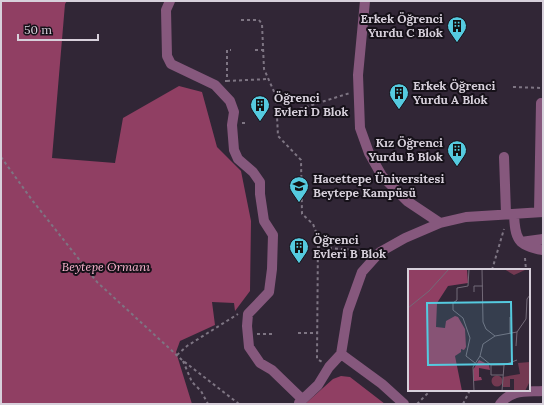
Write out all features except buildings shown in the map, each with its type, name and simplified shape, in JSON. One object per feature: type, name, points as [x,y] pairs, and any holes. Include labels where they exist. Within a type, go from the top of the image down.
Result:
[{"type":"street","points":[[170,1],[166,10],[167,56],[171,64],[215,85],[230,101],[234,112],[232,125],[234,150],[238,159],[253,172],[260,182],[260,194],[264,221],[273,235],[272,269],[269,292],[248,314],[247,326],[249,347],[253,355],[260,363],[283,379],[300,401],[318,385],[329,367],[341,354],[348,311],[362,272],[380,252],[405,238],[440,223],[466,217],[541,212],[541,102]]},
{"type":"street","points":[[365,1],[359,91],[360,128],[369,154],[382,176],[407,201],[440,223]]},
{"type":"street","points":[[504,157],[510,214],[515,234],[521,242],[543,250]]},
{"type":"street","points":[[521,242],[543,239]]},
{"type":"street","points":[[341,354],[382,384],[404,404]]},
{"type":"street","points":[[500,404],[507,395],[517,392],[543,391]]},
{"type":"path","points":[[241,20],[259,20],[262,24],[264,69],[276,96],[278,136],[302,160],[302,214],[314,224],[318,237],[317,359],[329,367]]},
{"type":"path","points":[[227,81],[226,50],[231,50]]},
{"type":"path","points":[[255,50],[263,50]]},
{"type":"path","points":[[205,80],[227,81],[268,79]]},
{"type":"path","points":[[513,87],[543,88]]},
{"type":"path","points":[[276,116],[359,91]]},
{"type":"path","points":[[244,123],[248,122]]},
{"type":"path","points":[[272,122],[277,122]]},
{"type":"path","points":[[1,157],[32,200],[97,282],[182,360],[239,404]]},
{"type":"path","points":[[296,193],[302,193]]},
{"type":"path","points":[[492,269],[504,236],[505,224]]},
{"type":"path","points":[[317,247],[380,252]]},
{"type":"path","points":[[525,258],[526,269]]},
{"type":"path","points":[[312,264],[317,264]]},
{"type":"path","points":[[177,355],[187,346],[242,312],[252,309]]},
{"type":"path","points":[[298,334],[317,333]]},
{"type":"path","points":[[269,334],[274,334]]},
{"type":"path","points":[[182,360],[192,382],[201,391],[208,404]]},
{"type":"path","points":[[417,404],[430,391]]},
{"type":"path","points":[[463,404],[470,391]]},
{"type":"green space","name":"Beytepe Ormanı","points":[[1,1],[67,1],[65,4],[52,158],[115,163],[123,118],[179,86],[202,92],[217,147],[241,171],[251,221],[250,291],[235,311],[234,303],[212,302],[215,325],[180,341],[176,352],[192,404],[1,404]]},
{"type":"green space","points":[[341,376],[350,377],[385,404],[305,404],[333,379]]},
{"type":"place","name":"Erkek Öğrenci Yurdu C Blok","points":[[457,43]]},
{"type":"place","name":"Erkek Öğrenci Yurdu A Blok","points":[[399,110]]},
{"type":"place","name":"Öğrenci Evleri D Blok","points":[[260,122]]},
{"type":"place","name":"Kız Öğrenci Yurdu B Blok","points":[[457,167]]},
{"type":"place","name":"Hacettepe Üniversitesi Beytepe Kampüsü","points":[[299,203]]},
{"type":"place","name":"Öğrenci Evleri B Blok","points":[[299,264]]}]
